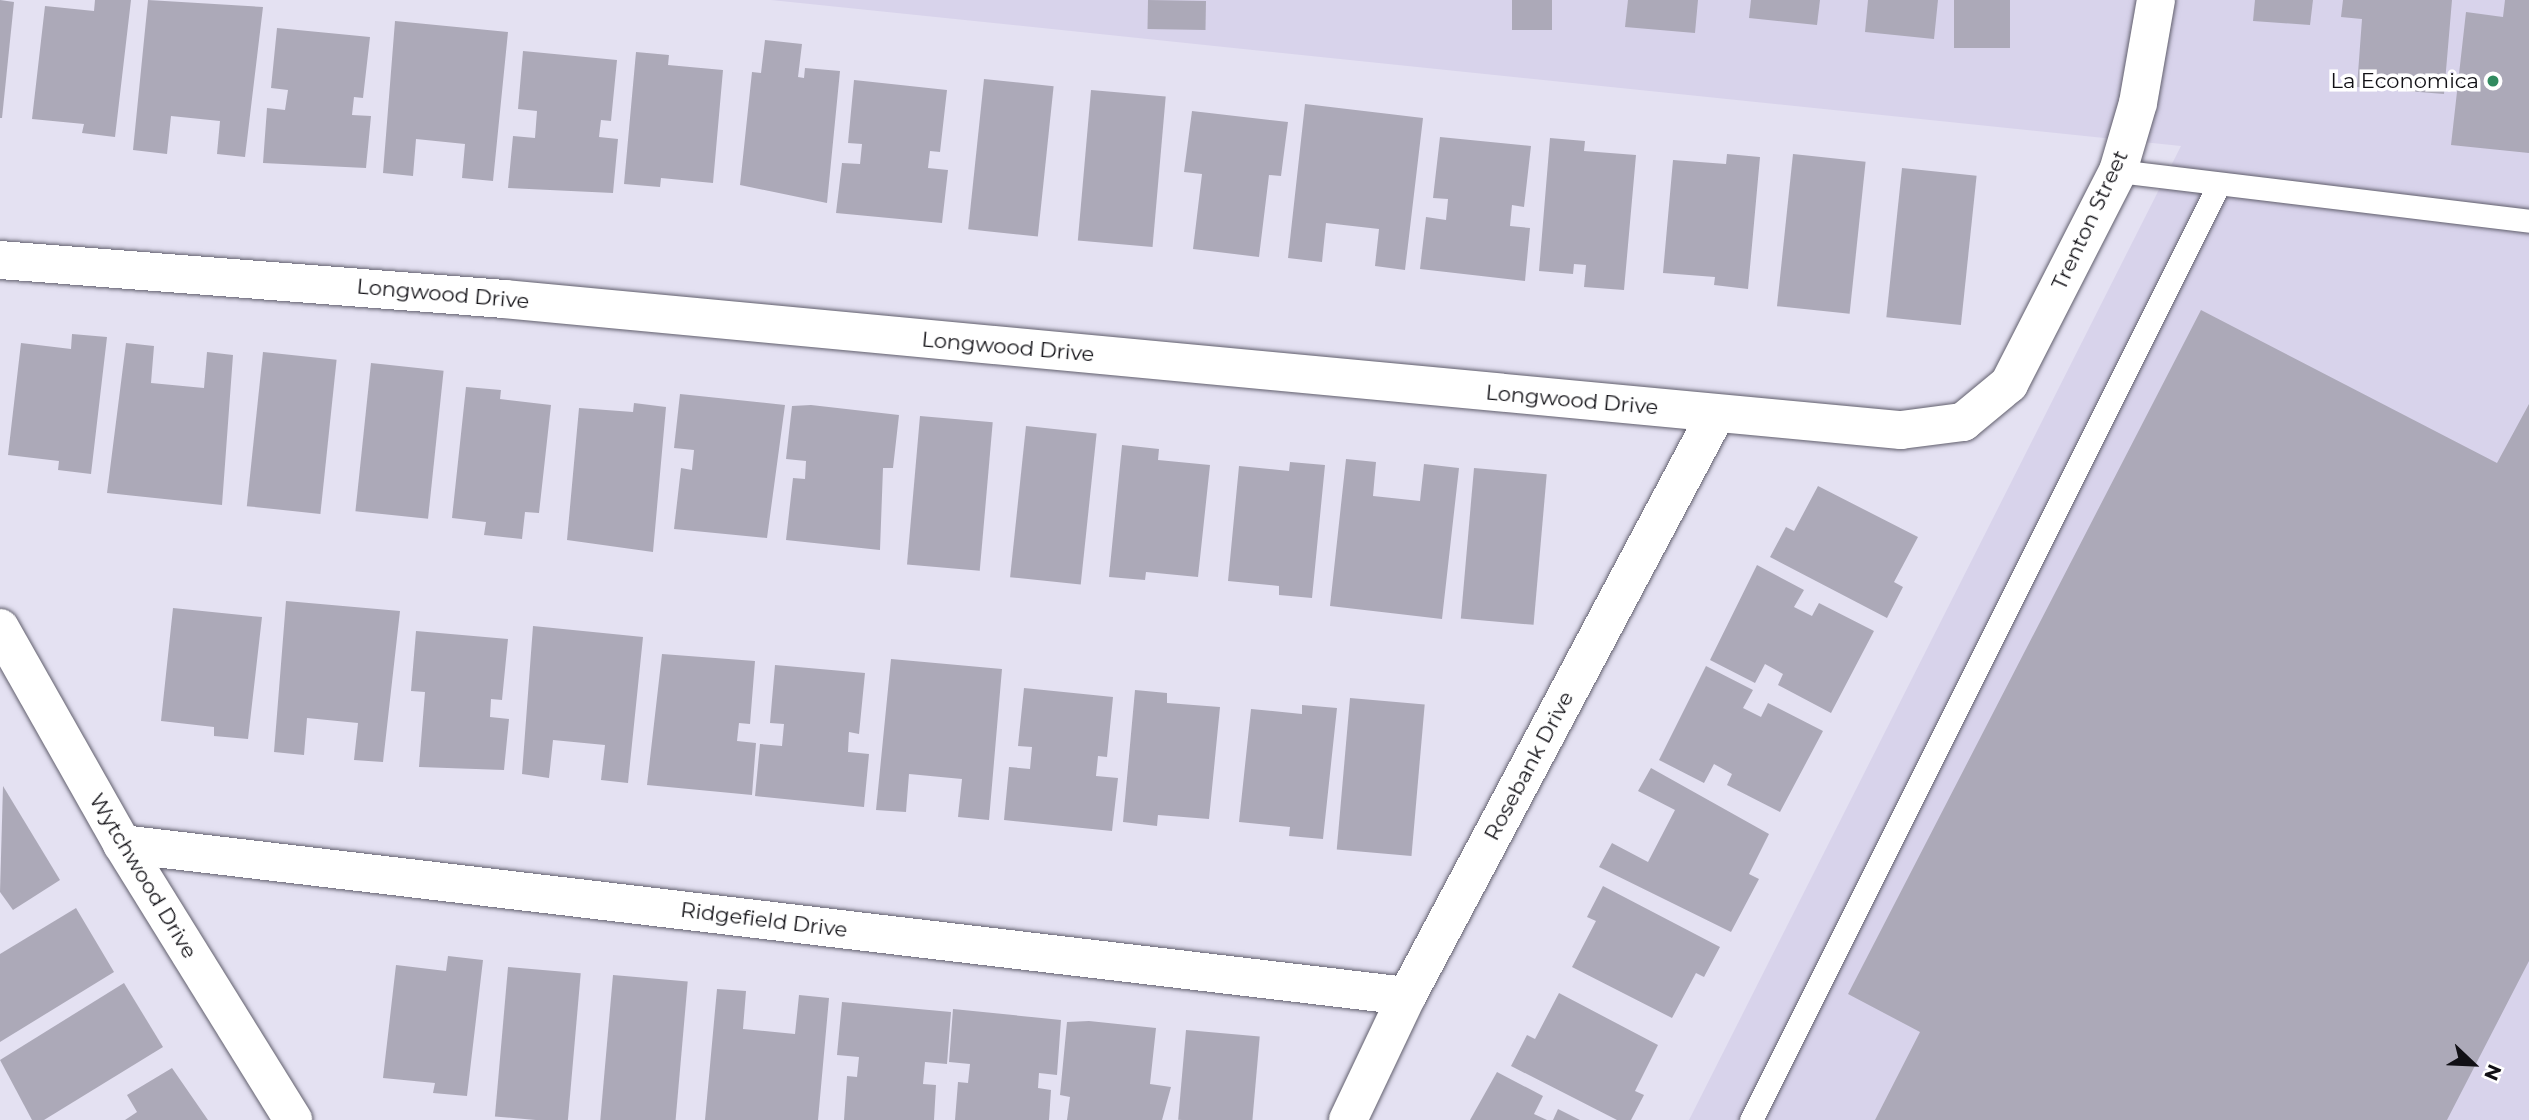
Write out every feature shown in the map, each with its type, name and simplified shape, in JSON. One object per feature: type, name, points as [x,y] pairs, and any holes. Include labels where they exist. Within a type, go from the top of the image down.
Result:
[{"type":"street","name":"Trenton Street","points":[[2003,388],[2118,171],[2138,103],[2156,0]]},
{"type":"street","name":"Longwood Drive","points":[[0,260],[518,300],[1901,430],[1963,422],[2003,388]]},
{"type":"street","name":"Rosebank Drive","points":[[1348,1120],[1407,996],[1716,414]]},
{"type":"street","name":"Wytchwood Drive","points":[[0,628],[122,844],[293,1120]]},
{"type":"street","name":"Ridgefield Drive","points":[[122,844],[1407,996]]},
{"type":"lane","points":[[2118,171],[2529,221]]},
{"type":"lane","points":[[1751,1120],[2219,184]]},
{"type":"shaded area","points":[[771,0],[2529,0],[2529,1120],[1689,1120],[2181,146]]},
{"type":"building","points":[[0,0],[14,2],[2,118],[0,118]]},
{"type":"building","points":[[95,0],[131,0],[115,137],[82,133],[84,124],[32,119],[45,6],[94,11]]},
{"type":"building","points":[[148,0],[263,7],[245,157],[217,154],[220,121],[171,116],[167,154],[133,150]]},
{"type":"building","points":[[1148,0],[1206,1],[1205,30],[1147,29]]},
{"type":"building","points":[[1512,0],[1552,0],[1552,30],[1512,30]]},
{"type":"building","points":[[1628,0],[1698,0],[1695,33],[1625,27]]},
{"type":"building","points":[[1751,0],[1820,0],[1817,25],[1749,18]]},
{"type":"building","points":[[1868,0],[1938,0],[1934,39],[1865,32]]},
{"type":"building","points":[[1954,0],[2010,0],[2010,48],[1954,48]]},
{"type":"building","points":[[2255,0],[2313,0],[2310,25],[2253,21]]},
{"type":"building","points":[[2343,0],[2452,0],[2444,94],[2357,87],[2362,19],[2341,17]]},
{"type":"building","name":"La Economica","points":[[2505,0],[2529,0],[2529,153],[2451,145],[2466,12],[2503,17]]},
{"type":"building","points":[[395,21],[508,32],[493,181],[462,178],[465,144],[416,139],[413,176],[383,173]]},
{"type":"building","points":[[277,28],[370,37],[363,98],[354,97],[352,115],[371,116],[366,168],[263,163],[267,108],[285,110],[288,90],[271,88]]},
{"type":"building","points":[[765,40],[802,44],[798,77],[804,78],[805,68],[840,71],[827,203],[740,185],[752,72],[761,73]]},
{"type":"building","points":[[523,51],[617,60],[611,121],[601,120],[599,137],[618,139],[613,193],[508,188],[513,136],[535,138],[537,111],[518,109]]},
{"type":"building","points":[[636,52],[669,55],[668,65],[723,70],[713,183],[661,178],[660,187],[624,184]]},
{"type":"building","points":[[984,79],[1054,86],[1038,236],[968,229]]},
{"type":"building","points":[[854,80],[947,90],[940,152],[930,151],[928,168],[948,170],[942,223],[836,213],[842,163],[860,164],[862,144],[848,143]]},
{"type":"building","points":[[1091,90],[1166,97],[1153,247],[1078,240]]},
{"type":"building","points":[[1305,104],[1423,118],[1405,270],[1375,266],[1379,229],[1326,223],[1322,262],[1288,258]]},
{"type":"building","points":[[1192,111],[1288,122],[1281,176],[1269,175],[1259,257],[1193,249],[1202,174],[1184,172]]},
{"type":"building","points":[[1440,137],[1531,146],[1524,207],[1512,205],[1510,226],[1530,228],[1525,281],[1420,269],[1426,217],[1446,220],[1448,199],[1433,198]]},
{"type":"building","points":[[1550,138],[1585,141],[1584,151],[1636,155],[1624,290],[1584,287],[1586,265],[1574,264],[1573,274],[1539,271]]},
{"type":"building","points":[[1727,154],[1760,157],[1748,289],[1714,285],[1715,277],[1663,273],[1673,160],[1726,164]]},
{"type":"building","points":[[1793,154],[1866,162],[1850,314],[1777,306]]},
{"type":"building","points":[[1902,168],[1977,176],[1961,325],[1886,317]]},
{"type":"building","points":[[2201,310],[2497,463],[2529,404],[2529,961],[2447,1120],[1875,1120],[1920,1032],[1848,994]]},
{"type":"building","points":[[72,334],[107,337],[91,474],[58,470],[59,461],[8,455],[21,343],[71,349]]},
{"type":"building","points":[[126,343],[154,346],[151,383],[204,388],[207,352],[233,355],[222,505],[107,493]]},
{"type":"building","points":[[263,352],[337,360],[320,514],[247,506]]},
{"type":"building","points":[[371,363],[444,371],[428,519],[355,511]]},
{"type":"building","points":[[466,387],[501,390],[500,399],[551,405],[539,513],[525,512],[522,539],[484,535],[486,522],[452,518]]},
{"type":"building","points":[[680,394],[785,405],[767,538],[674,529],[681,468],[692,470],[694,450],[674,448]]},
{"type":"building","points":[[634,403],[666,407],[653,552],[567,540],[579,408],[633,412]]},
{"type":"building","points":[[811,405],[899,415],[893,468],[883,468],[880,550],[786,540],[793,478],[805,479],[806,461],[786,459],[792,406]]},
{"type":"building","points":[[920,416],[993,422],[980,571],[907,564]]},
{"type":"building","points":[[1026,426],[1097,433],[1081,585],[1010,577]]},
{"type":"building","points":[[1122,445],[1159,449],[1158,460],[1210,465],[1198,577],[1146,572],[1145,580],[1109,577]]},
{"type":"building","points":[[1346,459],[1376,462],[1373,496],[1420,501],[1424,464],[1459,468],[1442,619],[1330,606]]},
{"type":"building","points":[[1290,462],[1325,465],[1312,598],[1279,595],[1279,586],[1228,581],[1239,466],[1289,471]]},
{"type":"building","points":[[1474,468],[1547,474],[1534,625],[1461,618]]},
{"type":"building","points":[[1818,486],[1918,537],[1894,582],[1903,587],[1887,618],[1770,557],[1786,527],[1794,531]]},
{"type":"building","points":[[1757,565],[1804,590],[1794,607],[1812,616],[1819,603],[1874,631],[1831,713],[1778,685],[1783,674],[1765,664],[1755,683],[1710,660]]},
{"type":"building","points":[[286,601],[400,611],[383,762],[354,760],[358,723],[307,718],[304,755],[274,752]]},
{"type":"building","points":[[173,608],[262,617],[248,739],[214,736],[214,727],[161,721]]},
{"type":"building","points":[[533,626],[643,637],[628,783],[601,780],[605,745],[553,740],[549,778],[522,774]]},
{"type":"building","points":[[416,631],[508,639],[502,700],[491,699],[490,717],[509,719],[504,770],[419,767],[425,692],[411,691]]},
{"type":"building","points":[[662,654],[755,661],[750,724],[739,723],[737,741],[756,743],[752,795],[647,785]]},
{"type":"building","points":[[891,659],[1002,669],[989,820],[958,817],[962,779],[909,774],[906,812],[876,810]]},
{"type":"building","points":[[775,665],[865,673],[859,734],[849,732],[848,752],[869,754],[864,807],[755,796],[760,744],[782,746],[784,724],[770,723]]},
{"type":"building","points":[[1706,666],[1753,690],[1743,708],[1761,717],[1768,703],[1823,731],[1780,812],[1727,785],[1732,774],[1714,764],[1704,783],[1659,760]]},
{"type":"building","points":[[1024,688],[1113,697],[1107,757],[1098,756],[1096,776],[1118,778],[1112,831],[1004,820],[1009,767],[1030,769],[1032,747],[1018,746]]},
{"type":"building","points":[[1135,690],[1167,693],[1167,703],[1220,707],[1209,819],[1158,815],[1157,826],[1123,822]]},
{"type":"building","points":[[1350,698],[1425,705],[1411,856],[1337,849]]},
{"type":"building","points":[[1302,705],[1337,708],[1323,839],[1289,836],[1290,827],[1239,822],[1251,709],[1302,714]]},
{"type":"building","points":[[1651,768],[1769,834],[1749,874],[1759,879],[1731,932],[1599,867],[1612,843],[1648,862],[1675,810],[1638,791]]},
{"type":"building","points":[[3,786],[60,880],[13,910],[0,892]]},
{"type":"building","points":[[1603,886],[1720,947],[1704,977],[1696,973],[1672,1018],[1572,967],[1596,921],[1587,917]]},
{"type":"building","points":[[76,908],[114,972],[0,1042],[0,954]]},
{"type":"building","points":[[448,956],[483,960],[467,1096],[433,1093],[435,1083],[383,1078],[396,965],[446,971]]},
{"type":"building","points":[[508,967],[581,973],[568,1120],[495,1116]]},
{"type":"building","points":[[613,975],[688,982],[676,1120],[600,1120]]},
{"type":"building","points":[[124,983],[163,1047],[44,1120],[32,1120],[0,1060]]},
{"type":"building","points":[[717,989],[746,991],[743,1029],[795,1034],[799,995],[829,998],[818,1120],[705,1120]]},
{"type":"building","points":[[1559,993],[1658,1045],[1635,1091],[1644,1095],[1631,1120],[1617,1120],[1511,1066],[1527,1035],[1535,1039]]},
{"type":"building","points":[[842,1002],[951,1012],[947,1064],[925,1062],[923,1084],[936,1085],[934,1120],[844,1120],[847,1076],[857,1077],[859,1057],[837,1055]]},
{"type":"building","points":[[953,1009],[1061,1020],[1057,1075],[1039,1073],[1038,1088],[1051,1090],[1049,1120],[955,1120],[958,1082],[968,1083],[970,1064],[949,1062]]},
{"type":"building","points":[[1089,1021],[1156,1028],[1150,1084],[1171,1087],[1162,1120],[1067,1120],[1070,1097],[1060,1095],[1067,1022]]},
{"type":"building","points":[[1186,1030],[1260,1036],[1252,1120],[1178,1120]]},
{"type":"building","points":[[172,1068],[208,1120],[125,1120],[137,1112],[127,1095]]},
{"type":"building","points":[[1497,1072],[1543,1096],[1534,1114],[1547,1120],[1470,1120]]},
{"type":"building","points":[[1558,1109],[1580,1120],[1553,1120]]},
{"type":"place","name":"La Economica","points":[[2493,81]]}]
